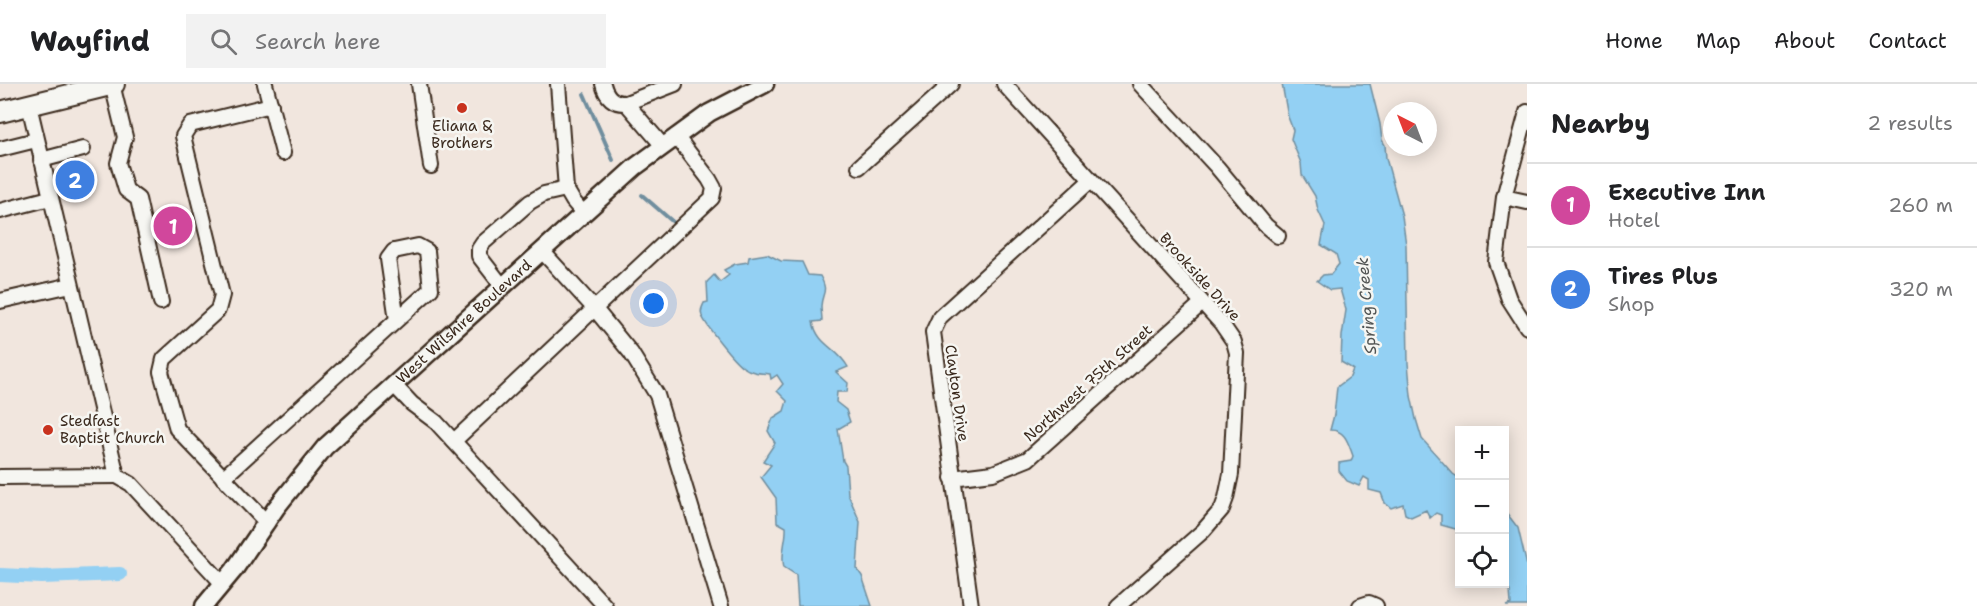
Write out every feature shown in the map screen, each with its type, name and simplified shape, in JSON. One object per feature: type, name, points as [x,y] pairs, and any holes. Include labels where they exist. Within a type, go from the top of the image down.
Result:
[{"type":"highway","points":[[34,104],[80,84]]},
{"type":"highway","points":[[0,112],[113,84]]},
{"type":"main road","name":"West Wilshire Boulevard","points":[[204,606],[325,447],[635,167],[709,113],[765,84]]},
{"type":"street","points":[[113,84],[125,137],[118,163],[126,190],[138,199],[161,302]]},
{"type":"street","points":[[265,84],[283,153]]},
{"type":"street","points":[[419,84],[431,166]]},
{"type":"street","points":[[558,84],[566,189],[584,214]]},
{"type":"street","points":[[603,84],[609,97],[620,104],[675,84]]},
{"type":"street","points":[[859,167],[951,84]]},
{"type":"street","name":"Brookside Drive","points":[[1004,84],[1228,332],[1237,353],[1232,462],[1227,498],[1217,515],[1203,531],[1118,606]]},
{"type":"street","points":[[1140,84],[1217,167],[1266,226],[1278,236]]},
{"type":"street","points":[[454,441],[712,198],[714,188],[709,179],[627,103]]},
{"type":"street","points":[[34,104],[36,140],[117,476]]},
{"type":"street","points":[[267,523],[177,429],[161,372],[164,359],[218,310],[222,295],[183,136],[190,125],[271,105]]},
{"type":"street","points":[[1527,112],[1504,197],[1496,262],[1509,299],[1527,327]]},
{"type":"street","points":[[0,149],[36,140]]},
{"type":"street","points":[[41,160],[83,149]]},
{"type":"street","name":"Clayton Drive","points":[[971,606],[933,332],[936,323],[1091,180]]},
{"type":"street","points":[[503,287],[479,256],[479,249],[530,202],[544,194],[566,189]]},
{"type":"street","points":[[1504,197],[1527,202]]},
{"type":"street","points":[[0,211],[50,198]]},
{"type":"street","points":[[223,478],[397,320],[431,289],[427,251],[418,246],[394,251],[388,259],[397,320]]},
{"type":"street","points":[[542,251],[595,309],[631,353],[657,395],[721,606]]},
{"type":"street","points":[[0,301],[71,285]]},
{"type":"street","name":"Northwest 75th Street","points":[[952,478],[993,473],[1028,459],[1202,303]]},
{"type":"street","points":[[394,385],[412,404],[436,422],[604,606]]},
{"type":"street","points":[[1,474],[117,476],[131,484],[223,584]]},
{"type":"street","points":[[1360,606],[1369,603],[1376,606]]},
{"type":"water","name":"Spring Creek","points":[[1282,84],[1370,84],[1380,124],[1383,156],[1386,156],[1402,216],[1406,245],[1408,363],[1411,396],[1422,439],[1455,475],[1455,529],[1441,525],[1441,515],[1436,513],[1430,518],[1426,510],[1411,517],[1405,514],[1403,504],[1391,508],[1385,503],[1381,493],[1369,490],[1369,480],[1364,477],[1359,486],[1347,481],[1339,471],[1339,463],[1351,461],[1353,456],[1343,435],[1330,430],[1337,387],[1350,377],[1353,369],[1341,362],[1346,310],[1340,289],[1330,290],[1317,281],[1323,275],[1331,274],[1339,264],[1336,254],[1321,245],[1325,225],[1315,196],[1302,175],[1301,163],[1291,139],[1293,130],[1288,117]]},
{"type":"water","points":[[767,254],[781,261],[802,262],[808,275],[820,276],[824,285],[821,306],[822,321],[813,322],[823,342],[844,360],[848,367],[836,372],[848,383],[847,392],[837,392],[836,402],[846,410],[850,422],[838,429],[843,461],[846,466],[848,494],[860,522],[857,569],[862,576],[872,606],[798,606],[796,575],[784,567],[783,562],[786,527],[777,522],[776,498],[761,477],[771,465],[763,461],[775,443],[768,431],[773,418],[784,411],[787,401],[777,391],[783,384],[777,375],[771,379],[770,374],[743,367],[727,351],[701,314],[704,303],[708,302],[707,282],[714,275],[720,282],[729,275],[724,270],[735,264],[748,262],[749,257]]},
{"type":"water","points":[[1509,516],[1518,528],[1527,566],[1527,606],[1506,606],[1511,604],[1510,591],[1505,588],[1509,588]]},
{"type":"waterway","points":[[584,94],[613,160]]},
{"type":"waterway","points":[[642,195],[673,222]]},
{"type":"waterway","points":[[0,575],[42,577],[120,574]]},
{"type":"place","name":"Eliana & Brothers","points":[[462,108]]},
{"type":"place","name":"Tires Plus","points":[[75,180]]},
{"type":"place","name":"Executive Inn","points":[[173,226]]},
{"type":"place","name":"Stedfast Baptist Church","points":[[48,430]]}]
